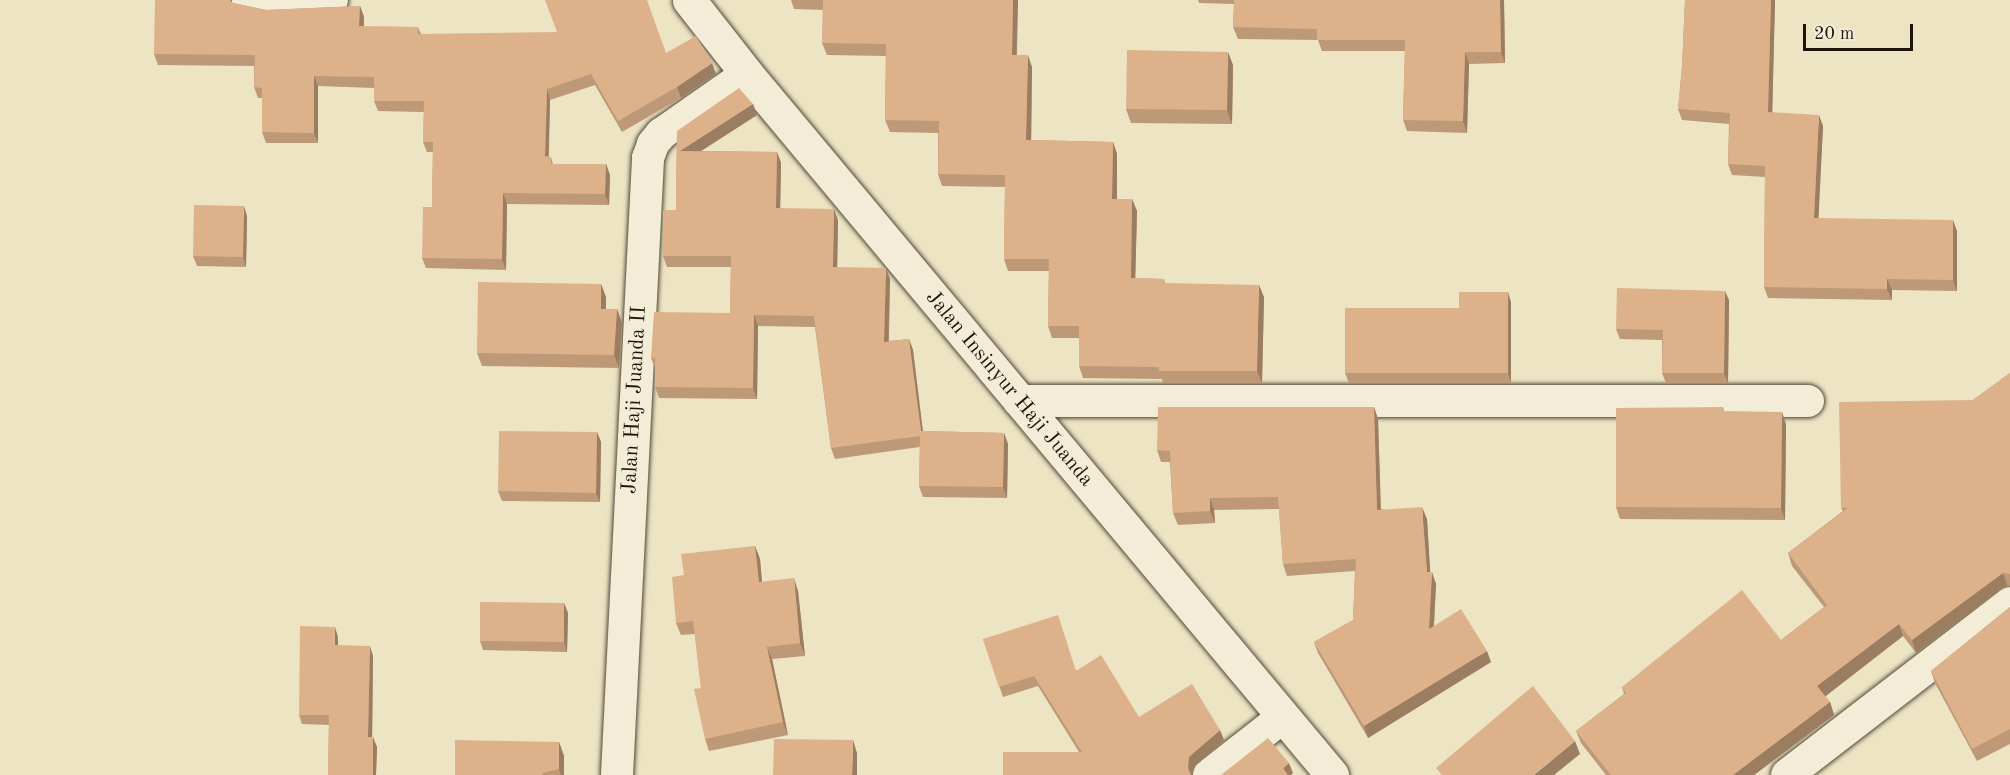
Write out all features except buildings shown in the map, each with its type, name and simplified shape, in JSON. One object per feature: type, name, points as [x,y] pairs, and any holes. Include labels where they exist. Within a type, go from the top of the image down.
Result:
[{"type":"street","points":[[248,0],[269,3],[332,0]]},
{"type":"street","name":"Jalan Insinyur Haji Juanda","points":[[689,0],[747,74],[1332,775]]},
{"type":"street","name":"Jalan Haji Juanda II","points":[[617,775],[648,158],[653,144],[661,134],[747,74]]},
{"type":"street","points":[[1019,401],[1808,401]]},
{"type":"street","points":[[1787,775],[2010,603]]},
{"type":"street","points":[[1209,775],[1283,717]]}]
